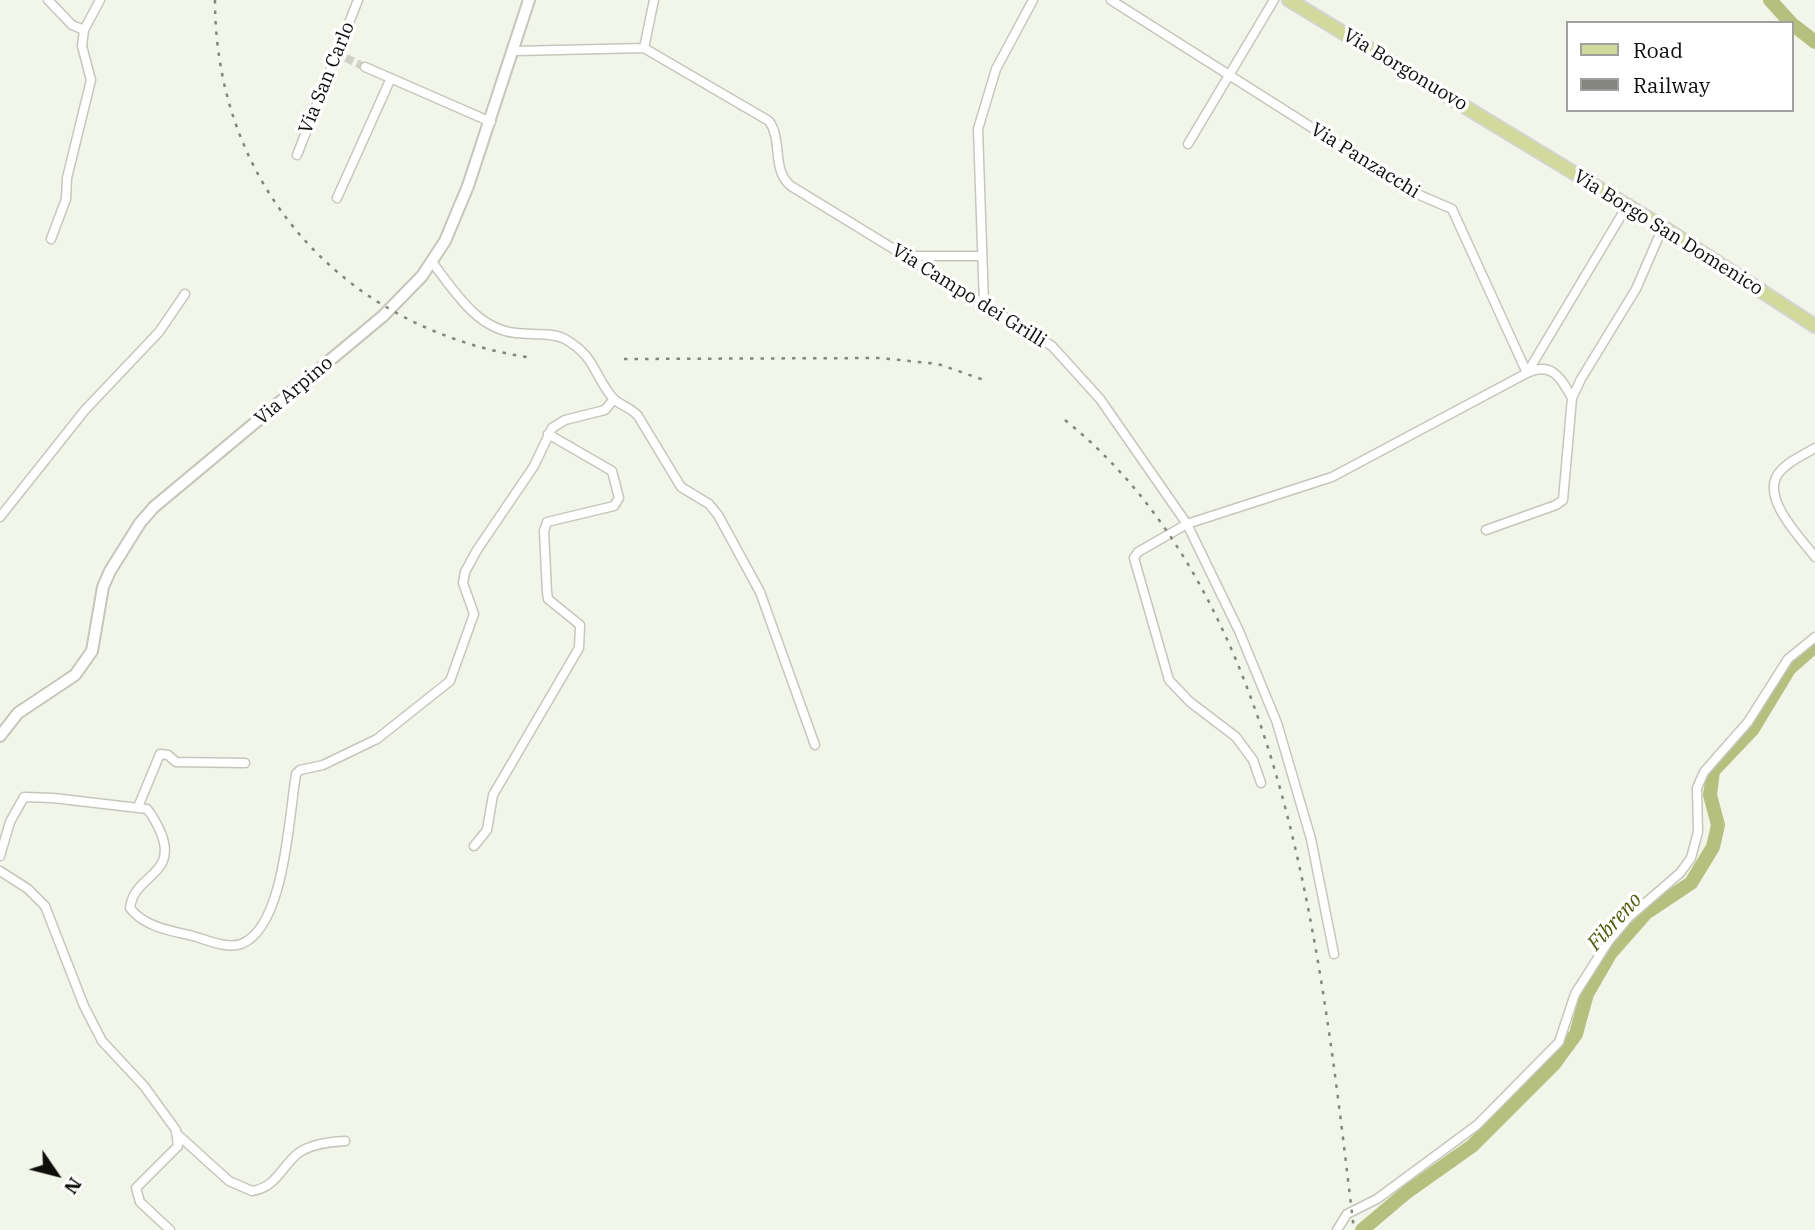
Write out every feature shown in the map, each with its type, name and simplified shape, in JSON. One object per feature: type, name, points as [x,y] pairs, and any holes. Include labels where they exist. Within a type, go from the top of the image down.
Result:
[{"type":"main road","name":"Via Borgonuovo","points":[[1289,0],[1521,141]]},
{"type":"main road","name":"Via Borgo San Domenico","points":[[1521,141],[1815,326]]},
{"type":"street","points":[[48,0],[72,25],[84,30]]},
{"type":"street","points":[[51,239],[66,199],[67,178],[91,80],[82,46],[84,30],[100,0]]},
{"type":"street","name":"Via San Carlo","points":[[297,155],[358,0]]},
{"type":"street","name":"Via Arpino","points":[[0,736],[18,713],[75,675],[93,651],[103,587],[140,523],[154,507],[393,307],[432,262],[460,208],[515,51],[529,0]]},
{"type":"street","points":[[515,51],[643,47],[654,0]]},
{"type":"street","points":[[984,304],[978,129],[996,69],[1033,0]]},
{"type":"street","name":"Via Panzacchi","points":[[1111,0],[1415,193],[1452,209],[1527,373]]},
{"type":"street","points":[[1188,144],[1274,0]]},
{"type":"street","name":"Via Campo dei Grilli","points":[[643,47],[766,118],[774,129],[781,172],[786,183],[1050,345],[1105,405],[1187,524],[1239,631],[1277,723],[1311,839],[1334,954]]},
{"type":"street","points":[[337,54],[346,58]]},
{"type":"street","points":[[365,67],[491,122]]},
{"type":"street","points":[[337,198],[391,78]]},
{"type":"street","points":[[1527,373],[1627,206]]},
{"type":"street","points":[[1486,530],[1556,505],[1563,500],[1572,398],[1636,289],[1663,228]]},
{"type":"street","points":[[904,256],[982,256]]},
{"type":"street","points":[[432,262],[464,302],[492,329],[559,337],[579,349],[595,366],[613,400],[634,411],[681,487],[711,506],[771,615],[815,745]]},
{"type":"street","points":[[0,517],[85,410],[159,332],[185,294]]},
{"type":"street","points":[[1261,783],[1254,762],[1236,737],[1181,694],[1165,671],[1135,556],[1187,524],[1337,475],[1538,368],[1552,371],[1561,378],[1572,398]]},
{"type":"street","points":[[0,856],[10,821],[24,797],[147,809],[152,814],[165,845],[165,855],[158,870],[131,900],[130,908],[136,916],[169,930],[226,944],[243,943],[251,938],[270,910],[277,887],[296,774],[300,770],[344,757],[377,739],[450,681],[459,666],[474,614],[463,583],[465,572],[532,470],[548,434],[562,421],[607,409],[613,400]]},
{"type":"street","points":[[474,846],[486,830],[493,794],[579,648],[580,625],[548,598],[544,531],[547,522],[614,506],[619,498],[612,471],[548,434]]},
{"type":"street","points":[[1815,448],[1784,468],[1777,476],[1774,488],[1778,504],[1815,557]]},
{"type":"street","points":[[1337,1230],[1347,1214],[1377,1199],[1477,1125],[1559,1042],[1575,994],[1604,947],[1629,917],[1689,861],[1697,841],[1697,793],[1704,772],[1748,722],[1788,659],[1815,637]]},
{"type":"street","points":[[138,807],[160,754],[169,755],[176,762],[245,763]]},
{"type":"street","points":[[0,871],[28,889],[46,906],[85,1006],[102,1041],[144,1086],[176,1133],[229,1181],[252,1191],[268,1186],[307,1148],[345,1141]]},
{"type":"street","points":[[170,1230],[140,1202],[136,1188],[178,1146],[176,1133]]},
{"type":"waterway","points":[[1770,0],[1789,21]]},
{"type":"waterway","points":[[1794,26],[1815,42]]},
{"type":"waterway","name":"Fibreno","points":[[1362,1230],[1407,1192],[1472,1146],[1554,1064],[1576,1034],[1587,994],[1610,954],[1646,913],[1691,883],[1713,847],[1718,825],[1710,795],[1713,771],[1752,730],[1789,669],[1815,646]]},
{"type":"tunnel","points":[[346,58],[365,67]]},
{"type":"railway","points":[[215,0],[221,69],[239,132],[267,189],[305,240],[351,283],[405,318],[466,343],[533,358]]},
{"type":"railway","points":[[624,359],[880,358],[938,364],[984,380]]},
{"type":"railway","points":[[1065,420],[1140,495],[1200,585],[1246,685],[1281,792],[1307,904],[1327,1016],[1354,1230]]}]
